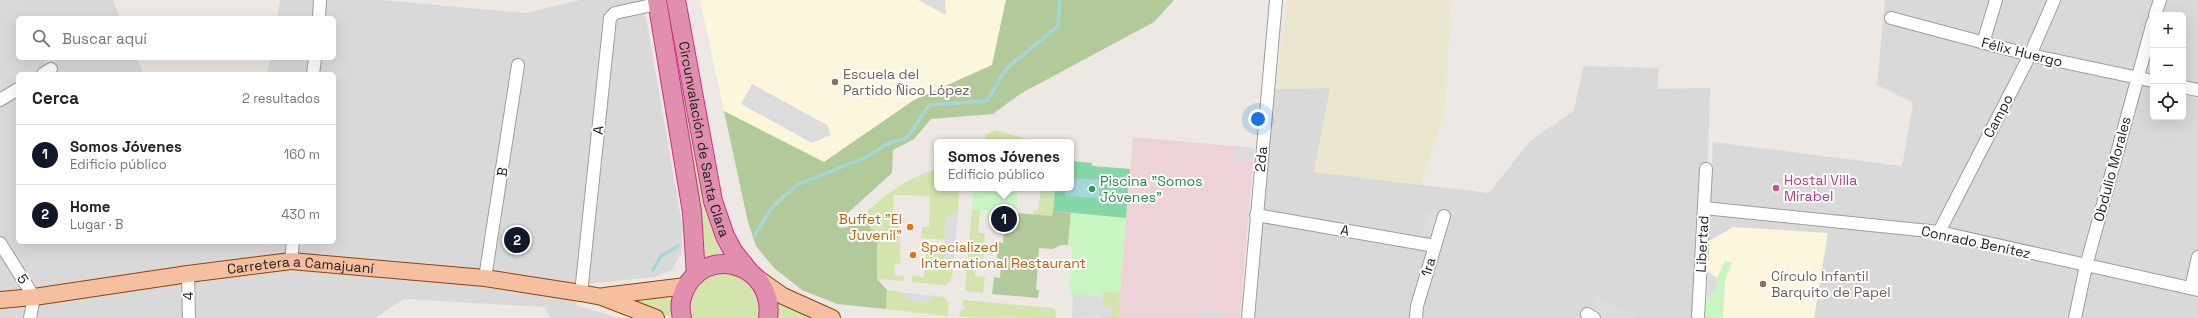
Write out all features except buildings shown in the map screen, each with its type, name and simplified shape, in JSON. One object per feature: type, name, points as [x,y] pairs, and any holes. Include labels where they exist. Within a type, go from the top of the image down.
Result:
[{"type":"highway","name":"Circunvalación de Santa Clara","points":[[676,0],[713,201],[725,236],[733,250],[766,292],[770,307],[768,318]]},
{"type":"highway","name":"Circunvalación de Santa Clara","points":[[657,2],[692,212],[691,281],[681,300],[682,318]]},
{"type":"highway","points":[[691,281],[708,267],[722,264],[736,265],[754,275]]},
{"type":"main road","name":"Carretera a Camajuaní","points":[[0,300],[34,297],[188,274],[291,261],[485,278],[602,297],[656,318]]},
{"type":"main road","points":[[754,275],[783,296],[832,318]]},
{"type":"main road","name":"Carretera a Camajuaní","points":[[602,297],[691,281]]},
{"type":"street","name":"2da","points":[[1248,318],[1276,0]]},
{"type":"street","points":[[1983,43],[1996,0]]},
{"type":"street","name":"Campo","points":[[1939,232],[2030,55],[2054,0]]},
{"type":"street","points":[[2156,12],[2160,0]]},
{"type":"street","points":[[319,16],[320,2]]},
{"type":"street","name":"A","points":[[581,293],[610,18],[615,13],[657,2]]},
{"type":"street","name":"Félix Huergo","points":[[1891,18],[2030,55],[2150,80]]},
{"type":"street","name":"Obdulio Morales","points":[[2075,318],[2086,266],[2136,77],[2150,32]]},
{"type":"street","points":[[313,72],[314,60]]},
{"type":"street","name":"B","points":[[485,278],[518,65]]},
{"type":"street","points":[[2186,88],[2198,90]]},
{"type":"street","points":[[0,100],[16,90]]},
{"type":"street","name":"Libertad","points":[[1698,318],[1706,169]]},
{"type":"street","name":"Conrado Benítez","points":[[1704,208],[1939,232],[2194,289]]},
{"type":"street","name":"A","points":[[1256,215],[1434,246]]},
{"type":"street","name":"1ra","points":[[1416,318],[1416,306],[1444,216]]},
{"type":"street","name":"5","points":[[0,243],[34,297],[30,318]]},
{"type":"street","points":[[291,261],[293,244]]},
{"type":"street","points":[[2194,289],[2198,257]]},
{"type":"street","name":"4","points":[[188,274],[189,318]]},
{"type":"shaded area","points":[[0,0],[113,0],[119,16],[16,16],[16,60],[138,60],[143,72],[16,72],[16,244],[336,244],[336,72],[267,72],[270,60],[336,60],[336,16],[277,16],[280,0],[382,0],[525,13],[580,0],[643,0],[682,225],[682,251],[673,269],[655,277],[576,285],[576,305],[619,318],[550,318],[545,307],[404,299],[375,318],[0,318]]},
{"type":"shaded area","name":"Escuela del Partido Ñico López","points":[[700,0],[1006,0],[992,65],[914,100],[824,162],[724,111]]},
{"type":"shaded area","points":[[918,0],[945,0],[946,15]]},
{"type":"shaded area","points":[[1288,0],[1452,0],[1444,115],[1420,185],[1314,172],[1330,88],[1275,89]]},
{"type":"shaded area","points":[[1885,0],[2198,0],[2198,318],[1705,318],[1713,142],[1902,166],[1913,103],[1877,85]]},
{"type":"shaded area","points":[[1583,66],[1659,68],[1657,89],[1710,88],[1708,164],[1702,165],[1692,318],[1253,318],[1275,89],[1330,88],[1315,172],[1489,193],[1530,141],[1574,111]]},
{"type":"shaded area","points":[[752,84],[827,125],[831,135],[812,143],[741,104]]},
{"type":"shaded area","points":[[1133,137],[1254,148],[1240,318],[1118,318]]},
{"type":"shaded area","points":[[1236,146],[1254,148],[1253,162],[1235,161]]},
{"type":"shaded area","points":[[1428,211],[1444,216],[1437,237],[1422,233]]},
{"type":"shaded area","points":[[958,212],[953,265],[943,260],[946,217]]},
{"type":"shaded area","name":"Círculo Infantil Barquito de Papel","points":[[1733,227],[1828,233],[1814,318],[1705,318],[1709,241]]},
{"type":"shaded area","points":[[1708,272],[1717,278],[1715,291],[1707,297]]},
{"type":"shaded area","points":[[900,292],[935,296],[928,303],[906,300]]},
{"type":"shaded area","points":[[1073,294],[1103,297],[1102,306],[1112,307],[1111,317],[1072,318]]},
{"type":"shaded area","points":[[1597,295],[1636,316],[1635,318],[1594,318],[1587,314]]},
{"type":"shaded area","points":[[1201,309],[1225,311],[1225,318],[1200,318]]},
{"type":"green space","points":[[1006,0],[1174,0],[1154,22],[1020,94],[993,114],[931,119],[914,139],[893,150],[892,173],[840,220],[839,228],[848,227],[862,216],[877,236],[877,279],[887,290],[886,309],[837,304],[802,290],[774,268],[756,246],[748,222],[724,111],[824,162],[914,100],[992,65]]},
{"type":"green space","points":[[683,68],[726,255],[706,258],[677,69]]},
{"type":"green space","points":[[995,130],[1026,139],[985,139],[986,135]]},
{"type":"green space","name":"Piscina \"Somos Jóvenes\"","points":[[1074,161],[1092,163],[1092,166],[1130,169],[1126,218],[1053,211],[1055,191],[1074,191]]},
{"type":"green space","points":[[934,170],[934,191],[959,191],[958,212],[946,217],[945,240],[921,238],[922,227],[929,227],[930,196],[894,195],[893,214],[900,215],[900,264],[895,263],[894,275],[904,276],[904,281],[877,279],[877,236],[862,216],[896,188]]},
{"type":"green space","points":[[973,191],[1018,191],[1016,213],[972,210]]},
{"type":"green space","points":[[1041,191],[1055,191],[1052,216],[1033,215],[1033,211],[1038,211]]},
{"type":"green space","points":[[972,210],[980,210],[978,233],[985,233],[983,261],[976,261],[975,276],[985,277],[983,293],[965,291]]},
{"type":"green space","points":[[1053,211],[1071,213],[1068,245],[1061,245],[1053,249],[1039,248],[1036,290],[1039,290],[1038,298],[992,294],[994,277],[1000,278],[1001,259],[997,258],[998,242],[1003,243],[1005,212],[1052,216]]},
{"type":"green space","points":[[1071,213],[1126,218],[1120,292],[1103,291],[1103,297],[1069,294],[1073,246],[1068,245]]},
{"type":"green space","points":[[927,247],[944,248],[944,260],[953,265],[953,274],[951,279],[945,285],[912,282],[912,276],[924,277]]},
{"type":"green space","points":[[1725,261],[1732,263],[1725,280],[1723,318],[1705,318],[1707,297],[1715,291],[1717,278]]},
{"type":"green space","points":[[727,272],[736,274],[754,287],[759,301],[760,318],[691,318],[691,300],[697,286],[710,277]]},
{"type":"green space","points":[[887,290],[900,292],[906,300],[928,303],[935,296],[944,297],[949,304],[948,316],[886,309]]},
{"type":"green space","points":[[675,291],[673,318],[627,299]]},
{"type":"green space","points":[[1103,291],[1120,292],[1118,318],[1101,318],[1101,316],[1111,317],[1112,307],[1102,306]]},
{"type":"green space","points":[[778,300],[818,318],[778,318]]},
{"type":"green space","points":[[964,300],[1052,308],[1055,310],[1056,318],[959,317],[961,310],[966,308],[962,304]]},
{"type":"water","points":[[1074,178],[1100,180],[1099,198],[1065,196],[1065,191],[1074,191]]},
{"type":"waterway","points":[[755,235],[772,207],[797,185],[869,156],[887,144],[908,137],[929,105],[987,101],[1006,69],[1058,26],[1060,0]]},
{"type":"waterway","points":[[653,270],[661,256],[678,246]]},
{"type":"place","name":"Escuela del Partido Ñico López","points":[[835,82]]},
{"type":"place","name":"Hostal Villa Mirabel","points":[[1776,188]]},
{"type":"place","name":"Piscina \"Somos Jóvenes\"","points":[[1092,189]]},
{"type":"place","name":"Somos Jóvenes","points":[[1004,219]]},
{"type":"place","name":"Buffet \"El Juvenil\"","points":[[910,227]]},
{"type":"place","name":"Home","points":[[517,240]]},
{"type":"place","name":"Specialized International Restaurant","points":[[913,255]]},
{"type":"place","name":"Círculo Infantil Barquito de Papel","points":[[1763,284]]}]
